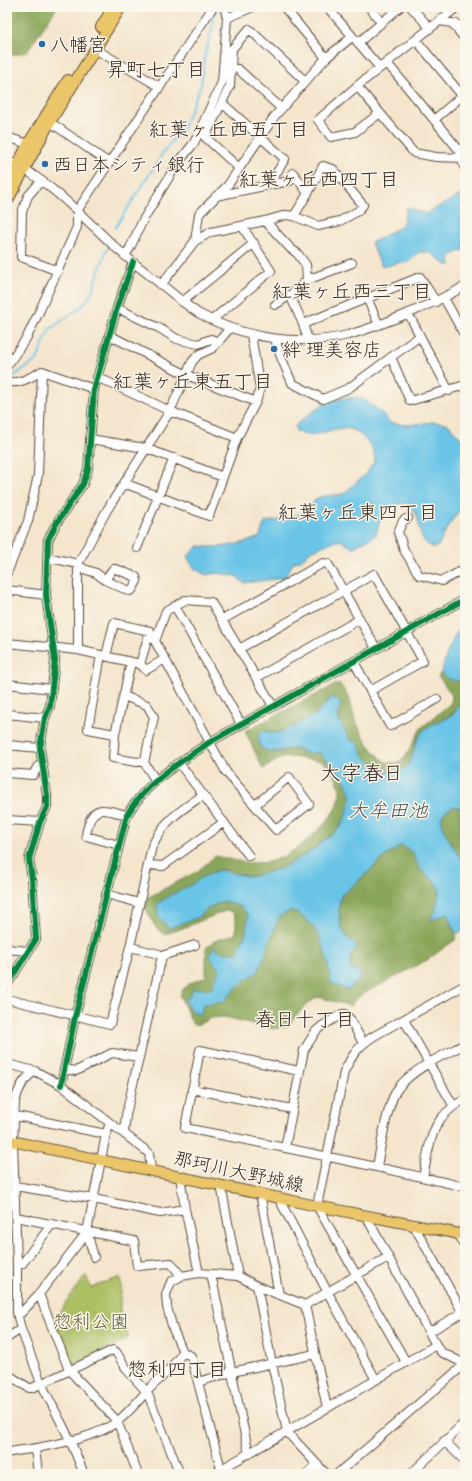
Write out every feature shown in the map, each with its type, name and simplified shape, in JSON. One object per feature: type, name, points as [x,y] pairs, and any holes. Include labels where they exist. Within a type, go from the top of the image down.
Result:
[{"type":"main road","points":[[7,202],[28,144],[113,7]]},
{"type":"main road","points":[[7,185],[50,122],[121,7]]},
{"type":"main road","name":"那珂川大野城線","points":[[10,1140],[317,1206],[461,1234]]},
{"type":"street","points":[[7,366],[27,337],[58,271],[77,227],[77,212],[214,7]]},
{"type":"street","points":[[125,256],[143,220],[177,164],[194,143],[222,82],[228,18],[224,7]]},
{"type":"street","points":[[228,18],[253,7]]},
{"type":"street","points":[[284,7],[326,58]]},
{"type":"street","points":[[327,7],[380,68]]},
{"type":"street","points":[[369,7],[381,22]]},
{"type":"street","points":[[195,241],[199,214],[228,185],[281,108],[326,58],[355,40],[400,7]]},
{"type":"street","points":[[411,7],[430,28]]},
{"type":"street","points":[[380,113],[355,132],[331,137],[318,120],[357,86],[456,7]]},
{"type":"street","points":[[440,21],[465,26]]},
{"type":"street","points":[[452,23],[465,39]]},
{"type":"street","points":[[239,168],[205,137],[230,86],[232,49],[249,29],[305,82]]},
{"type":"street","points":[[416,40],[464,96],[434,120]]},
{"type":"street","points":[[95,49],[160,87]]},
{"type":"street","points":[[387,62],[459,150],[463,158],[465,169]]},
{"type":"street","points":[[231,67],[238,69],[281,108]]},
{"type":"street","points":[[357,86],[414,153],[436,157],[463,158]]},
{"type":"street","points":[[222,103],[285,159],[269,185]]},
{"type":"street","points":[[50,122],[110,163]]},
{"type":"street","points":[[7,137],[28,144]]},
{"type":"street","points":[[7,160],[20,166],[41,181],[125,256],[182,302],[212,320],[251,335],[276,339],[308,340],[347,335],[379,325],[440,300],[465,286]]},
{"type":"street","points":[[161,285],[195,241],[210,232],[265,221],[286,215],[294,216],[318,226],[340,220],[358,211],[363,205],[333,169],[323,166],[294,216]]},
{"type":"street","points":[[216,196],[290,182],[293,173],[308,194]]},
{"type":"street","points":[[41,181],[28,196],[22,212],[21,257],[58,271]]},
{"type":"street","points":[[265,221],[302,259],[306,265],[307,280]]},
{"type":"street","points":[[212,320],[271,271],[242,226]]},
{"type":"street","points":[[182,302],[254,243]]},
{"type":"street","points":[[7,983],[36,939],[29,859],[40,822],[47,807],[47,794],[40,748],[45,718],[50,706],[55,660],[46,595],[48,540],[56,524],[83,484],[88,469],[94,389],[116,308],[133,262]]},
{"type":"street","points":[[275,305],[290,295],[307,280],[352,263]]},
{"type":"street","points":[[303,324],[420,277],[440,300],[465,336]]},
{"type":"street","points":[[290,295],[303,324],[308,340]]},
{"type":"street","points":[[367,298],[379,325]]},
{"type":"street","points":[[116,308],[159,328],[177,340],[198,344],[211,339],[219,342]]},
{"type":"street","points":[[408,313],[449,391]]},
{"type":"street","points":[[78,650],[78,564],[107,510],[170,411],[192,362],[198,355],[214,348],[230,328]]},
{"type":"street","points":[[109,335],[187,375],[256,402]]},
{"type":"street","points":[[124,482],[209,516],[237,438],[256,402],[260,389],[251,335]]},
{"type":"street","points":[[276,339],[281,357],[292,383],[323,399],[349,388],[420,336]]},
{"type":"street","points":[[391,357],[410,401],[449,391],[465,385]]},
{"type":"street","points":[[9,381],[20,381],[42,371],[94,389]]},
{"type":"street","points":[[7,573],[28,521],[38,475],[42,371]]},
{"type":"street","points":[[97,377],[170,411],[237,438]]},
{"type":"street","points":[[90,439],[146,448],[223,477]]},
{"type":"street","points":[[137,548],[174,458]]},
{"type":"street","points":[[408,518],[403,522],[398,532],[404,550],[419,575],[442,581],[465,569]]},
{"type":"street","points":[[47,557],[78,564],[84,569],[96,573],[105,580]]},
{"type":"street","points":[[222,620],[323,563],[328,564],[376,648]]},
{"type":"street","points":[[239,648],[374,574],[423,661],[370,691]]},
{"type":"street","points":[[7,590],[46,595]]},
{"type":"street","points":[[61,1085],[75,1017],[106,894],[127,815],[133,804],[156,781],[210,742],[465,599]]},
{"type":"street","points":[[255,805],[289,777],[309,804],[276,830],[226,772],[155,641],[166,611],[185,600],[211,602],[273,706]]},
{"type":"street","points":[[175,606],[241,724]]},
{"type":"street","points":[[256,678],[360,619]]},
{"type":"street","points":[[115,734],[88,729],[104,656],[114,623],[150,631],[140,664]]},
{"type":"street","points":[[7,643],[78,650],[140,664],[146,670],[165,659]]},
{"type":"street","points":[[131,662],[115,734],[113,758],[137,762],[143,761]]},
{"type":"street","points":[[354,662],[390,726],[436,699]]},
{"type":"street","points":[[7,684],[52,689]]},
{"type":"street","points":[[124,696],[147,705],[154,716],[145,759],[143,761]]},
{"type":"street","points":[[7,714],[45,718]]},
{"type":"street","points":[[7,745],[40,748]]},
{"type":"street","points":[[143,761],[156,781]]},
{"type":"street","points":[[179,763],[249,856]]},
{"type":"street","points":[[7,773],[33,775],[38,766],[42,765]]},
{"type":"street","points":[[7,999],[75,1017],[110,1024],[130,947],[152,846],[159,832],[175,814],[203,795]]},
{"type":"street","points":[[119,845],[86,836],[86,832],[91,816],[96,810],[127,815]]},
{"type":"street","points":[[7,820],[40,822]]},
{"type":"street","points":[[148,865],[163,866],[224,822]]},
{"type":"street","points":[[106,894],[139,903]]},
{"type":"street","points":[[130,947],[162,956],[195,944]]},
{"type":"street","points":[[7,949],[28,951]]},
{"type":"street","points":[[124,1134],[126,1115],[162,956]]},
{"type":"street","points":[[406,1362],[317,1206],[344,1072],[350,1059],[363,1042],[465,985]]},
{"type":"street","points":[[285,1148],[304,1050],[316,1031],[342,1014],[348,1016],[363,1042]]},
{"type":"street","points":[[404,1020],[453,1105]]},
{"type":"street","points":[[377,1166],[392,1099],[398,1088],[408,1078],[429,1063],[465,1044]]},
{"type":"street","points":[[299,1071],[200,1050],[185,1128],[377,1166],[465,1186]]},
{"type":"street","points":[[64,1069],[76,1071],[112,1053],[140,1057]]},
{"type":"street","points":[[7,1064],[35,1071],[61,1085],[149,1153],[151,1170]]},
{"type":"street","points":[[35,1071],[26,1077],[16,1095],[16,1116],[10,1140],[15,1186],[18,1313],[21,1329],[41,1383],[70,1440],[84,1474]]},
{"type":"street","points":[[192,1089],[292,1109]]},
{"type":"street","points":[[423,1177],[433,1132],[441,1116],[453,1105],[465,1099]]},
{"type":"street","points":[[16,1116],[106,1134]]},
{"type":"street","points":[[18,1313],[21,1313],[39,1294],[87,1232],[102,1161],[106,1134],[110,1123]]},
{"type":"street","points":[[180,1176],[185,1209],[199,1273]]},
{"type":"street","points":[[221,1185],[238,1276]]},
{"type":"street","points":[[15,1186],[160,1213],[185,1209]]},
{"type":"street","points":[[260,1193],[279,1295]]},
{"type":"street","points":[[278,1197],[328,1293],[376,1380]]},
{"type":"street","points":[[16,1216],[134,1241],[137,1266],[171,1263],[181,1276]]},
{"type":"street","points":[[337,1474],[465,1364],[441,1352],[436,1345],[366,1216]]},
{"type":"street","points":[[17,1264],[22,1264],[52,1224]]},
{"type":"street","points":[[413,1224],[464,1312],[429,1332]]},
{"type":"street","points":[[87,1232],[94,1257]]},
{"type":"street","points":[[461,1234],[465,1247]]},
{"type":"street","points":[[221,1469],[191,1356],[182,1352],[172,1329],[167,1307],[166,1294],[171,1282],[181,1276],[199,1273],[238,1276],[257,1286],[305,1305],[388,1257]]},
{"type":"street","points":[[211,1274],[249,1454]]},
{"type":"street","points":[[257,1286],[287,1432],[326,1474]]},
{"type":"street","points":[[39,1294],[69,1370],[117,1421],[138,1474]]},
{"type":"street","points":[[305,1305],[327,1408]]},
{"type":"street","points":[[7,1338],[21,1329]]},
{"type":"street","points":[[213,1474],[436,1345]]},
{"type":"street","points":[[7,1374],[29,1388],[32,1388],[113,1350],[116,1352],[128,1371],[147,1392],[180,1474]]},
{"type":"street","points":[[7,1454],[20,1449],[35,1448],[70,1440],[104,1429],[117,1421],[136,1405],[174,1366],[182,1352]]},
{"type":"street","points":[[198,1382],[232,1372],[315,1354]]},
{"type":"street","points":[[411,1474],[465,1422]]},
{"type":"street","points":[[444,1441],[465,1461]]},
{"type":"street","points":[[35,1448],[38,1474]]},
{"type":"street","points":[[307,1474],[317,1464]]},
{"type":"green space","points":[[7,7],[57,7],[27,52],[7,56]]},
{"type":"green space","points":[[441,673],[450,680],[461,681],[465,684],[465,693],[452,714],[423,731],[419,736],[410,761],[402,770],[395,772],[384,771],[368,760],[363,754],[358,742],[350,740],[342,727],[332,697],[316,714],[297,725],[277,733],[265,731],[275,753],[298,749],[310,754],[319,751],[334,766],[348,785],[350,792],[351,803],[346,817],[332,834],[298,860],[289,865],[261,875],[251,876],[227,870],[219,870],[212,872],[192,885],[173,894],[183,922],[196,918],[210,907],[223,901],[240,906],[248,915],[246,933],[237,953],[224,953],[221,969],[211,989],[193,989],[201,1013],[203,1004],[223,1002],[243,982],[258,972],[279,916],[291,910],[310,923],[318,934],[326,955],[331,983],[350,969],[350,957],[353,944],[342,930],[339,908],[341,895],[379,862],[403,845],[413,853],[420,869],[435,882],[440,891],[435,911],[431,919],[448,913],[456,934],[455,940],[427,960],[361,995],[354,1000],[351,1006],[318,997],[308,1003],[286,1027],[273,1029],[225,1017],[211,1018],[198,1025],[193,1025],[180,996],[182,991],[188,984],[206,977],[206,948],[214,941],[236,934],[236,920],[233,912],[225,911],[164,934],[156,928],[145,907],[147,898],[198,871],[215,856],[243,862],[258,863],[272,861],[281,857],[304,843],[315,833],[325,823],[339,802],[340,788],[334,775],[323,761],[289,757],[281,758],[263,769],[245,731],[339,683],[349,697],[355,720],[365,739],[385,762],[396,763],[405,758],[421,728],[451,703],[452,695],[438,676]]},
{"type":"green space","points":[[454,806],[465,809],[465,866],[445,833],[441,819],[445,811]]},
{"type":"green space","name":"惣利公園","points":[[86,1275],[91,1288],[120,1277],[120,1306],[123,1322],[129,1338],[72,1366],[69,1364],[53,1317],[63,1310],[65,1303]]},
{"type":"water","points":[[462,194],[465,199],[465,251],[462,250],[450,256],[451,265],[447,265],[429,252],[419,252],[408,262],[395,263],[388,266],[381,265],[371,243],[402,226],[407,207],[425,214]]},
{"type":"water","points":[[357,397],[375,407],[390,423],[407,425],[433,422],[447,423],[465,443],[465,509],[458,512],[445,532],[439,545],[434,548],[427,544],[423,539],[416,515],[406,503],[393,506],[385,513],[382,517],[376,535],[352,548],[341,540],[332,542],[311,551],[301,560],[294,562],[284,578],[244,583],[236,576],[217,573],[206,575],[195,569],[187,557],[198,546],[229,546],[260,537],[263,526],[266,522],[289,518],[310,510],[315,499],[323,496],[343,494],[366,474],[375,460],[373,451],[368,443],[358,433],[345,428],[307,435],[296,431],[295,426],[314,411],[329,402]]},
{"type":"water","points":[[465,630],[465,684],[461,681],[450,680],[441,673],[448,650],[457,632]]},
{"type":"water","name":"大牟田池","points":[[465,693],[465,809],[454,806],[445,811],[441,819],[445,833],[465,866],[465,930],[456,934],[448,913],[430,920],[435,911],[440,891],[435,882],[420,869],[413,853],[402,845],[378,862],[341,895],[339,913],[341,925],[349,940],[358,945],[350,957],[350,968],[361,973],[360,979],[348,990],[331,983],[326,955],[318,934],[307,921],[291,910],[279,917],[258,972],[243,982],[223,1002],[203,1004],[201,1014],[195,1013],[189,1007],[185,999],[188,998],[193,989],[211,989],[220,969],[209,956],[214,947],[224,953],[237,953],[246,933],[248,915],[240,906],[223,901],[210,907],[196,918],[169,928],[158,916],[157,904],[203,877],[219,870],[250,877],[280,869],[312,851],[342,825],[351,798],[347,785],[341,774],[319,752],[308,754],[293,748],[272,752],[267,751],[261,748],[258,739],[261,731],[277,733],[297,725],[316,714],[332,697],[341,703],[337,716],[350,740],[358,742],[363,754],[374,765],[384,771],[395,772],[402,770],[407,766],[413,755],[419,736],[423,731],[452,715],[455,712],[461,697]]},
{"type":"waterway","points":[[115,228],[163,153],[184,125],[201,85],[204,59],[212,29],[213,16],[218,7]]},
{"type":"waterway","points":[[9,379],[37,360],[49,330],[82,306],[91,294],[107,248]]},
{"type":"cycle path","points":[[7,985],[36,939],[32,879],[29,859],[40,822],[47,807],[47,795],[40,748],[45,718],[50,706],[55,660],[46,595],[48,540],[56,524],[83,484],[88,469],[94,389],[117,308],[133,262]]},
{"type":"cycle path","points":[[61,1085],[75,1017],[127,815],[143,793],[164,774],[210,742],[465,599]]},
{"type":"place","name":"八幡宮","points":[[42,44]]},
{"type":"place","name":"西日本シティ銀行","points":[[45,164]]},
{"type":"place","name":"絆 理美容店","points":[[274,349]]},
{"type":"district","name":"昇町七丁目","points":[[156,69]]},
{"type":"district","name":"紅葉ヶ丘西五丁目","points":[[229,129]]},
{"type":"district","name":"紅葉ヶ丘西四丁目","points":[[319,179]]},
{"type":"district","name":"紅葉ヶ丘西三丁目","points":[[352,291]]},
{"type":"district","name":"紅葉ヶ丘東五丁目","points":[[193,381]]},
{"type":"district","name":"紅葉ヶ丘東四丁目","points":[[358,512]]},
{"type":"district","name":"大字春日","points":[[362,773]]},
{"type":"district","name":"春日十丁目","points":[[305,1019]]},
{"type":"district","name":"惣利四丁目","points":[[177,1369]]}]
